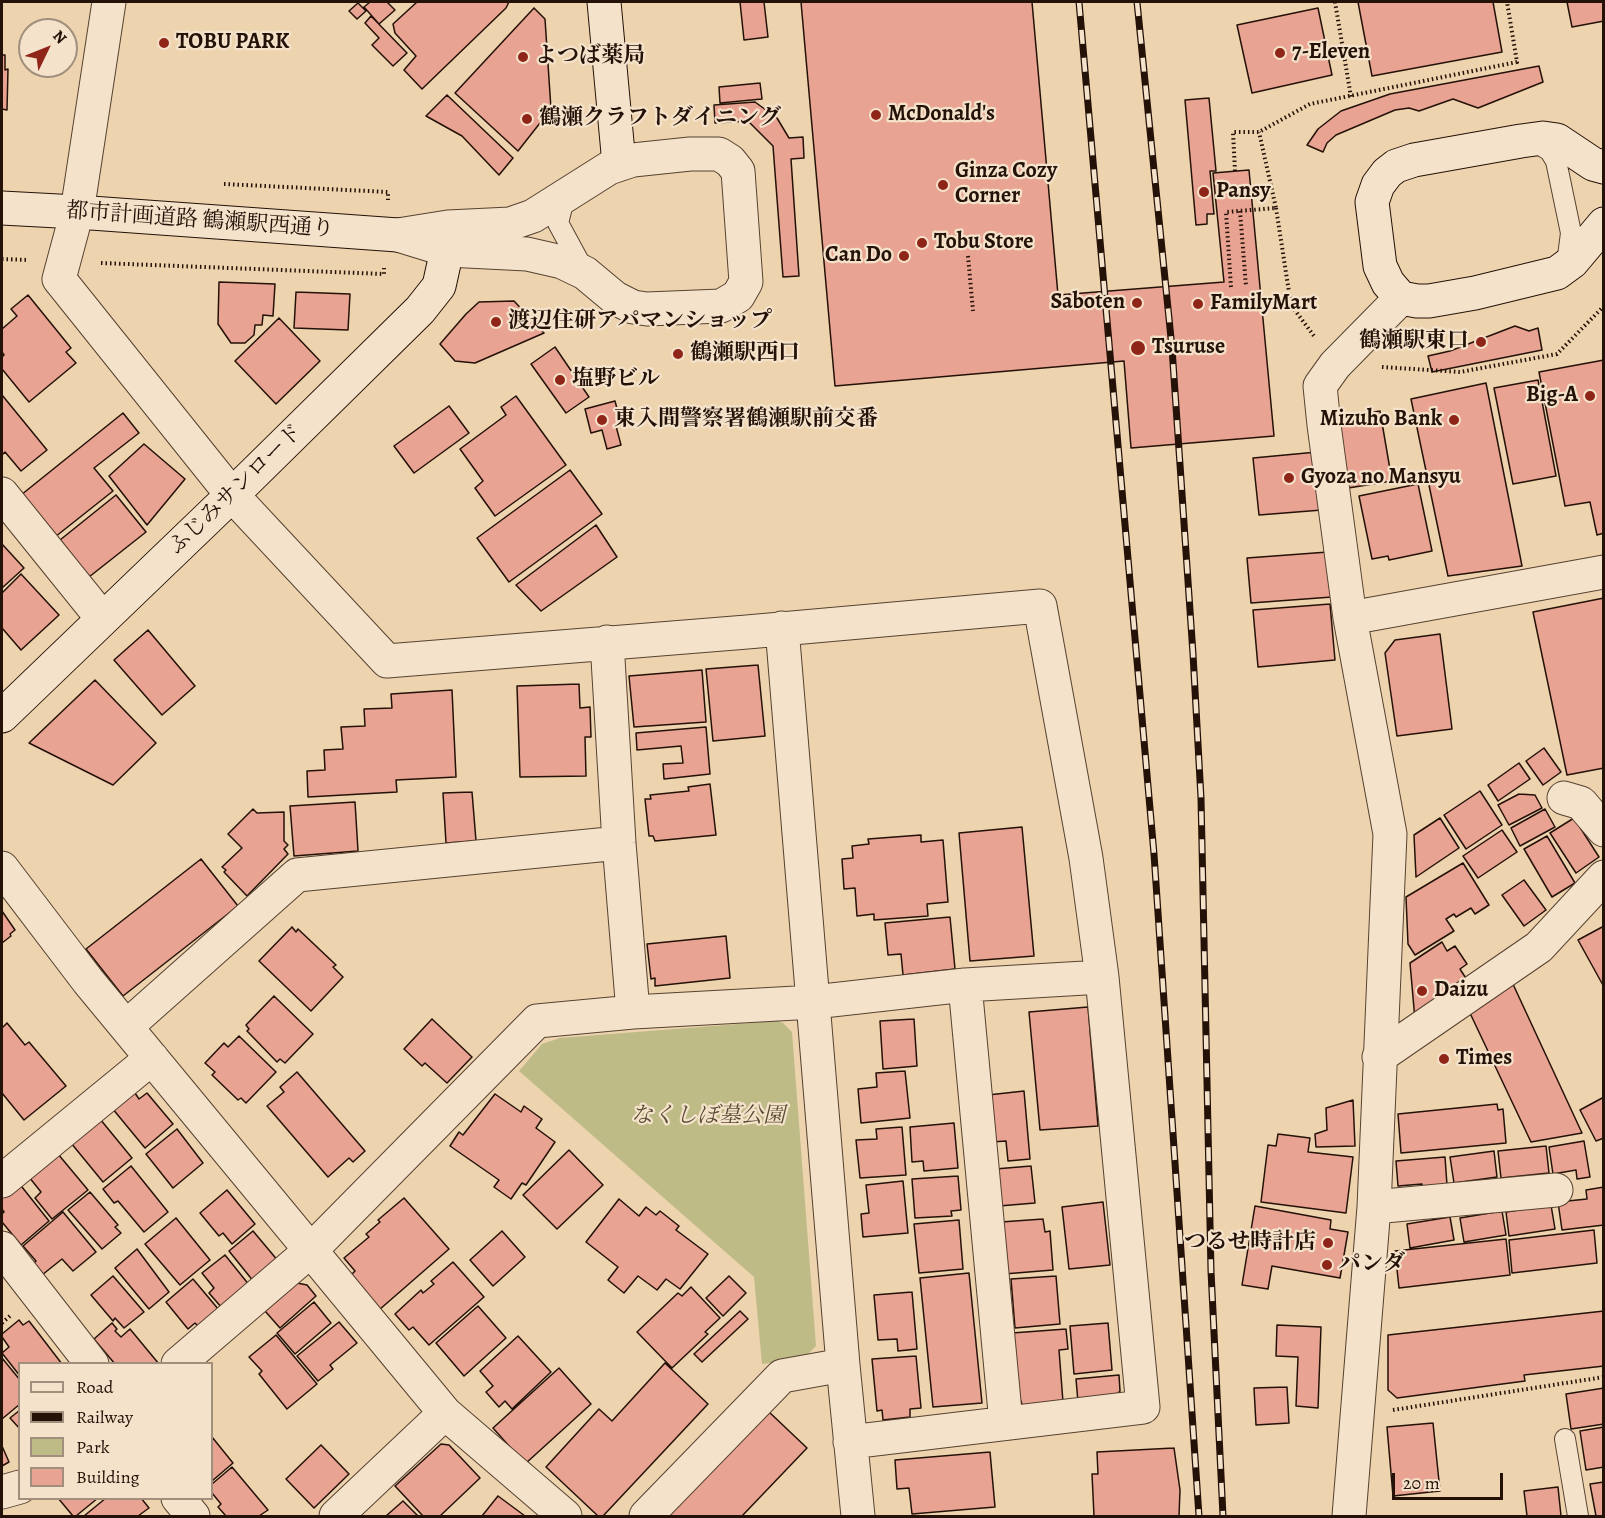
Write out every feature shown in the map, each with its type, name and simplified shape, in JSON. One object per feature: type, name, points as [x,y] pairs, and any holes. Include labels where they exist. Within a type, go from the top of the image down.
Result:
[{"type":"street","points":[[109,2],[76,212],[60,279],[232,495],[387,661],[1040,606],[1086,858],[1102,977],[1143,1407],[850,1442]]},
{"type":"street","points":[[604,2],[619,164]]},
{"type":"street","points":[[1604,167],[1593,164],[1557,140],[1543,138],[1414,160],[1396,166],[1378,185],[1372,202],[1380,266],[1388,283],[1401,298],[1429,301],[1475,293],[1557,273],[1572,262],[1604,224]]},
{"type":"street","points":[[690,154],[719,154],[730,161],[738,171],[746,282],[738,296],[721,306],[647,309],[633,307],[615,298],[585,273],[562,262],[527,254],[447,250],[390,234],[448,227],[510,224],[533,216],[619,164],[633,160],[690,154]]},
{"type":"street","name":"都市計画道路 鶴瀬駅西通り","points":[[2,208],[390,234]]},
{"type":"street","name":"ふじみサンロード","points":[[2,716],[420,310],[439,286],[447,250]]},
{"type":"street","points":[[1349,1516],[1374,1207],[1390,834],[1350,618],[1320,386],[1335,365],[1401,298]]},
{"type":"street","points":[[6,510],[102,618]]},
{"type":"street","points":[[1350,618],[1604,572]]},
{"type":"street","points":[[782,628],[843,1365],[858,1516]]},
{"type":"street","points":[[607,642],[619,843],[633,1012]]},
{"type":"street","points":[[1564,798],[1581,803],[1604,830]]},
{"type":"street","points":[[126,1027],[297,875],[619,843]]},
{"type":"street","points":[[2,868],[88,981],[445,1413],[565,1516]]},
{"type":"street","points":[[1379,1057],[1539,947],[1604,877]]},
{"type":"street","points":[[180,1362],[310,1251],[537,1021],[633,1012],[814,1002],[965,985],[1102,977]]},
{"type":"street","points":[[965,985],[1006,1423]]},
{"type":"street","points":[[2,1181],[152,1058]]},
{"type":"street","points":[[1374,1207],[1556,1190]]},
{"type":"street","points":[[2,1248],[90,1362]]},
{"type":"street","points":[[646,1516],[782,1376],[843,1365]]},
{"type":"street","points":[[336,1516],[445,1413]]},
{"type":"street","points":[[2,1492],[18,1488]]},
{"type":"street","points":[[180,1500],[192,1516]]},
{"type":"lane","points":[[1532,140],[1550,151],[1556,161],[1571,233],[1567,266]]},
{"type":"lane","points":[[569,194],[562,207],[558,223],[585,273]]},
{"type":"lane","points":[[1565,1439],[1578,1516]]},
{"type":"path","points":[[1335,2],[1351,97]]},
{"type":"path","points":[[1235,171],[1233,132],[1259,132],[1310,104],[1517,62],[1507,2]]},
{"type":"path","points":[[1231,287],[1226,212],[1276,208],[1259,132]]},
{"type":"path","points":[[95,262],[384,274],[390,234],[388,192],[215,183]]},
{"type":"path","points":[[1240,211],[1246,286]]},
{"type":"path","points":[[968,256],[972,311]]},
{"type":"path","points":[[2,259],[14,259]]},
{"type":"path","points":[[1357,1415],[1604,1377]]},
{"type":"green space","name":"なくしぼ墓公園","points":[[777,1021],[783,1023],[792,1032],[816,1346],[803,1359],[762,1364],[754,1277],[519,1071],[542,1044],[560,1038]]},
{"type":"building","points":[[370,2],[387,2],[395,10],[379,24],[364,7]]},
{"type":"building","points":[[417,2],[509,2],[506,8],[422,89],[404,70],[416,56],[395,33],[393,24]]},
{"type":"building","points":[[740,2],[764,2],[768,37],[744,40]]},
{"type":"building","points":[[801,2],[1032,2],[1058,295],[1224,282],[1213,173],[1249,170],[1274,436],[1131,448],[1124,361],[835,386]]},
{"type":"building","points":[[1358,2],[1493,2],[1502,52],[1372,76]]},
{"type":"building","points":[[1567,2],[1604,2],[1604,21],[1572,27]]},
{"type":"building","points":[[358,3],[366,11],[357,19],[349,11]]},
{"type":"building","points":[[534,8],[545,19],[551,109],[518,151],[455,93]]},
{"type":"building","points":[[1318,8],[1332,75],[1252,93],[1237,25]]},
{"type":"building","points":[[371,16],[407,53],[393,66],[372,45],[379,38],[365,23]]},
{"type":"building","points":[[2,55],[5,55],[5,70],[8,69],[7,110],[2,109]]},
{"type":"building","points":[[1539,66],[1543,82],[1478,108],[1453,99],[1419,111],[1409,108],[1395,110],[1336,135],[1327,143],[1323,152],[1307,145],[1318,129],[1341,111],[1390,94]]},
{"type":"building","points":[[760,83],[762,99],[720,103],[719,87]]},
{"type":"building","points":[[447,95],[513,158],[499,175],[462,136],[426,116]]},
{"type":"building","points":[[1209,98],[1216,171],[1210,171],[1214,214],[1207,214],[1207,224],[1196,225],[1185,100]]},
{"type":"building","points":[[755,102],[777,118],[789,138],[803,137],[804,158],[791,159],[799,276],[783,277],[773,146],[748,121],[715,123],[714,105]]},
{"type":"building","points":[[219,282],[275,284],[273,316],[263,315],[262,325],[255,325],[254,335],[245,343],[231,343],[218,324]]},
{"type":"building","points":[[296,292],[350,294],[348,330],[294,328]]},
{"type":"building","points":[[28,295],[71,348],[66,352],[76,363],[29,402],[2,369],[4,355],[2,329],[17,316],[11,309]]},
{"type":"building","points":[[514,301],[544,333],[475,363],[455,361],[440,344],[479,302]]},
{"type":"building","points":[[279,318],[320,361],[276,404],[235,361]]},
{"type":"building","points":[[1515,326],[1529,331],[1538,328],[1542,350],[1432,372],[1428,356],[1450,351]]},
{"type":"building","name":"塩野ビル","points":[[555,347],[589,397],[566,413],[531,364]]},
{"type":"building","points":[[1604,360],[1604,533],[1597,535],[1590,502],[1565,506],[1539,372]]},
{"type":"building","points":[[1538,380],[1556,476],[1513,484],[1494,388]]},
{"type":"building","points":[[1486,383],[1522,566],[1448,576],[1411,399]]},
{"type":"building","points":[[2,395],[47,450],[21,471],[5,452],[2,455]]},
{"type":"building","points":[[516,396],[566,465],[495,516],[475,488],[483,481],[460,449],[506,415],[501,407]]},
{"type":"building","points":[[615,401],[621,424],[616,426],[621,445],[607,449],[602,430],[591,433],[585,409]]},
{"type":"building","points":[[449,406],[469,433],[414,473],[394,446]]},
{"type":"building","points":[[1380,411],[1392,481],[1342,489],[1330,419]]},
{"type":"building","points":[[123,413],[139,433],[94,468],[113,491],[55,537],[21,495]]},
{"type":"building","points":[[144,444],[185,479],[147,525],[109,476]]},
{"type":"building","points":[[1317,452],[1322,510],[1259,515],[1253,458]]},
{"type":"building","points":[[570,470],[602,514],[509,582],[477,538]]},
{"type":"building","points":[[1418,484],[1432,551],[1389,560],[1388,556],[1372,559],[1359,496]]},
{"type":"building","points":[[116,495],[146,532],[89,577],[60,540]]},
{"type":"building","points":[[596,525],[617,557],[541,611],[516,585]]},
{"type":"building","points":[[2,544],[24,568],[2,588]]},
{"type":"building","points":[[1328,552],[1332,597],[1251,603],[1247,558]]},
{"type":"building","points":[[21,574],[59,615],[21,650],[2,628],[2,593]]},
{"type":"building","points":[[1604,598],[1604,768],[1567,775],[1533,612]]},
{"type":"building","points":[[1330,604],[1335,660],[1258,667],[1253,610]]},
{"type":"building","points":[[148,630],[195,686],[162,715],[114,660]]},
{"type":"building","points":[[1440,634],[1452,729],[1397,736],[1385,653],[1395,640]]},
{"type":"building","points":[[758,665],[765,736],[713,741],[706,669]]},
{"type":"building","points":[[702,670],[706,722],[634,727],[629,676]]},
{"type":"building","points":[[95,680],[156,743],[113,785],[29,743]]},
{"type":"building","points":[[579,684],[580,708],[590,707],[591,737],[585,737],[586,776],[520,777],[517,686]]},
{"type":"building","points":[[452,690],[456,777],[396,780],[397,792],[308,797],[307,771],[325,770],[324,750],[343,749],[341,727],[365,726],[364,709],[392,708],[391,694]]},
{"type":"building","points":[[706,727],[710,774],[664,779],[663,764],[683,763],[681,746],[637,750],[636,733]]},
{"type":"building","points":[[1544,748],[1561,772],[1543,785],[1526,761]]},
{"type":"building","points":[[1519,763],[1530,779],[1498,801],[1488,785]]},
{"type":"building","points":[[710,784],[716,835],[655,841],[653,836],[649,836],[645,799],[651,799],[650,795],[689,791],[688,787]]},
{"type":"building","points":[[1480,791],[1502,825],[1466,849],[1444,815]]},
{"type":"building","points":[[472,792],[476,841],[446,843],[443,793]]},
{"type":"building","points":[[1519,794],[1535,795],[1542,808],[1509,825],[1498,805]]},
{"type":"building","points":[[355,802],[358,851],[294,856],[290,806]]},
{"type":"building","points":[[253,809],[257,813],[284,812],[284,841],[288,845],[284,849],[288,854],[247,896],[222,867],[242,848],[228,834]]},
{"type":"building","points":[[1545,809],[1555,827],[1520,846],[1511,828]]},
{"type":"building","points":[[1440,818],[1459,848],[1416,877],[1414,835]]},
{"type":"building","points":[[1574,818],[1599,857],[1576,873],[1550,833]]},
{"type":"building","points":[[1022,827],[1034,956],[970,961],[959,833]]},
{"type":"building","points":[[1502,830],[1517,852],[1478,878],[1463,856]]},
{"type":"building","points":[[921,835],[921,842],[943,840],[948,902],[927,904],[928,916],[874,920],[874,914],[857,916],[855,888],[844,889],[842,859],[853,858],[852,846],[869,844],[868,839]]},
{"type":"building","points":[[1547,836],[1575,883],[1552,897],[1524,849]]},
{"type":"building","points":[[201,859],[238,906],[123,996],[86,949]]},
{"type":"building","points":[[1463,863],[1489,905],[1475,914],[1471,908],[1456,917],[1454,914],[1446,919],[1454,931],[1415,955],[1408,944],[1406,897]]},
{"type":"building","points":[[1524,880],[1546,910],[1524,926],[1502,895]]},
{"type":"building","points":[[2,911],[15,930],[2,943]]},
{"type":"building","points":[[950,917],[955,969],[903,975],[901,954],[888,955],[885,923]]},
{"type":"building","points":[[1604,926],[1604,987],[1578,940]]},
{"type":"building","points":[[292,927],[296,932],[298,929],[336,965],[333,967],[343,977],[311,1011],[259,961]]},
{"type":"building","points":[[726,936],[730,978],[655,986],[655,978],[651,979],[647,944]]},
{"type":"building","points":[[1442,942],[1447,951],[1455,946],[1467,964],[1460,969],[1469,983],[1415,1020],[1410,963]]},
{"type":"building","points":[[1512,982],[1582,1133],[1531,1142],[1469,1011]]},
{"type":"building","points":[[274,996],[313,1034],[285,1063],[280,1059],[277,1062],[247,1031],[249,1029],[246,1025]]},
{"type":"building","points":[[1088,1007],[1098,1126],[1040,1130],[1029,1012]]},
{"type":"building","points":[[432,1019],[472,1057],[447,1083],[425,1063],[422,1066],[404,1049]]},
{"type":"building","points":[[914,1019],[917,1066],[883,1069],[880,1021]]},
{"type":"building","points":[[7,1023],[25,1045],[29,1042],[66,1086],[24,1120],[2,1093],[2,1028]]},
{"type":"building","points":[[239,1036],[276,1072],[246,1103],[241,1098],[238,1100],[212,1075],[215,1072],[205,1063],[224,1043],[228,1047]]},
{"type":"building","points":[[905,1071],[910,1118],[861,1123],[858,1089],[877,1087],[876,1073]]},
{"type":"building","points":[[297,1072],[365,1151],[353,1162],[349,1158],[328,1177],[267,1106],[284,1092],[280,1087]]},
{"type":"building","points":[[133,1090],[139,1099],[147,1093],[173,1124],[145,1148],[112,1108]]},
{"type":"building","points":[[1024,1091],[1030,1159],[1008,1161],[1006,1141],[992,1142],[988,1095]]},
{"type":"building","points":[[495,1094],[521,1112],[524,1106],[542,1119],[536,1128],[555,1142],[526,1185],[522,1183],[511,1199],[494,1187],[499,1180],[450,1146],[459,1132],[463,1135]]},
{"type":"building","points":[[1604,1097],[1604,1138],[1596,1141],[1580,1110]]},
{"type":"building","points":[[1353,1100],[1355,1146],[1316,1147],[1315,1134],[1327,1130],[1326,1108]]},
{"type":"building","points":[[1497,1104],[1498,1110],[1503,1109],[1506,1143],[1401,1153],[1398,1114]]},
{"type":"building","points":[[100,1119],[132,1158],[103,1182],[71,1143]]},
{"type":"building","points":[[954,1123],[958,1168],[924,1171],[923,1161],[912,1162],[910,1127]]},
{"type":"building","points":[[902,1127],[906,1175],[860,1178],[856,1140],[877,1139],[876,1129]]},
{"type":"building","points":[[177,1129],[203,1163],[173,1188],[146,1154]]},
{"type":"building","points":[[1278,1134],[1310,1138],[1308,1152],[1353,1157],[1346,1213],[1261,1202],[1268,1145],[1276,1146]]},
{"type":"building","points":[[1584,1141],[1590,1177],[1577,1179],[1576,1170],[1553,1174],[1549,1147]]},
{"type":"building","points":[[1546,1146],[1549,1173],[1501,1178],[1498,1151]]},
{"type":"building","points":[[569,1150],[603,1185],[557,1229],[523,1195]]},
{"type":"building","points":[[1494,1151],[1497,1177],[1454,1183],[1450,1157]]},
{"type":"building","points":[[58,1154],[88,1190],[52,1219],[35,1198],[41,1192],[29,1177]]},
{"type":"building","points":[[1445,1157],[1447,1185],[1398,1186],[1396,1161]]},
{"type":"building","points":[[131,1166],[168,1212],[144,1232],[118,1201],[114,1203],[103,1189]]},
{"type":"building","points":[[1031,1166],[1035,1203],[999,1206],[995,1169]]},
{"type":"building","points":[[958,1176],[961,1210],[951,1211],[952,1216],[915,1218],[912,1179]]},
{"type":"building","points":[[903,1181],[908,1233],[863,1237],[861,1214],[869,1213],[866,1185]]},
{"type":"building","points":[[18,1182],[49,1221],[21,1245],[2,1222],[4,1212],[2,1196]]},
{"type":"building","points":[[1604,1187],[1604,1225],[1562,1230],[1558,1202],[1587,1199],[1586,1190]]},
{"type":"building","points":[[227,1190],[255,1224],[232,1244],[223,1233],[219,1236],[200,1213]]},
{"type":"building","points":[[90,1192],[118,1225],[115,1227],[121,1233],[102,1249],[68,1210]]},
{"type":"building","points":[[404,1198],[449,1249],[379,1310],[349,1277],[355,1271],[344,1258],[369,1237],[366,1234],[380,1222],[378,1220]]},
{"type":"building","points":[[619,1199],[639,1216],[646,1207],[656,1215],[660,1211],[679,1226],[676,1230],[708,1254],[680,1289],[666,1279],[657,1290],[638,1276],[624,1293],[608,1280],[618,1267],[586,1242]]},
{"type":"building","points":[[1103,1202],[1110,1265],[1069,1269],[1062,1207]]},
{"type":"building","points":[[1551,1205],[1555,1229],[1509,1236],[1506,1212]]},
{"type":"building","points":[[1255,1206],[1331,1220],[1330,1229],[1348,1232],[1340,1278],[1272,1266],[1268,1289],[1242,1285]]},
{"type":"building","points":[[1502,1211],[1506,1235],[1464,1242],[1460,1218]]},
{"type":"building","points":[[63,1212],[96,1252],[73,1271],[62,1259],[42,1275],[33,1264],[36,1261],[23,1246]]},
{"type":"building","points":[[1450,1217],[1454,1240],[1410,1248],[1407,1224]]},
{"type":"building","points":[[176,1218],[210,1260],[180,1285],[145,1244]]},
{"type":"building","points":[[1043,1219],[1045,1232],[1050,1231],[1053,1270],[1004,1274],[1001,1222]]},
{"type":"building","points":[[959,1220],[963,1269],[919,1273],[914,1224]]},
{"type":"building","points":[[1594,1230],[1597,1263],[1512,1273],[1509,1240]]},
{"type":"building","points":[[253,1231],[279,1262],[254,1282],[229,1251]]},
{"type":"building","points":[[502,1231],[525,1257],[493,1286],[470,1260]]},
{"type":"building","points":[[1506,1239],[1510,1275],[1399,1288],[1395,1251]]},
{"type":"building","points":[[137,1249],[169,1292],[149,1309],[115,1268]]},
{"type":"building","points":[[225,1255],[250,1286],[222,1308],[209,1293],[214,1288],[202,1273]]},
{"type":"building","points":[[453,1262],[484,1297],[429,1345],[413,1327],[409,1330],[395,1314],[421,1290],[423,1293],[434,1284],[431,1281]]},
{"type":"building","points":[[969,1273],[982,1403],[933,1407],[920,1278]]},
{"type":"building","points":[[113,1276],[144,1312],[124,1328],[115,1318],[113,1321],[91,1295]]},
{"type":"building","points":[[729,1276],[746,1293],[723,1316],[706,1298]]},
{"type":"building","points":[[1056,1276],[1060,1324],[1015,1328],[1011,1279]]},
{"type":"building","points":[[193,1279],[219,1310],[199,1327],[195,1323],[188,1329],[166,1302]]},
{"type":"building","points":[[297,1283],[307,1285],[316,1296],[280,1328],[265,1311]]},
{"type":"building","points":[[691,1287],[720,1318],[705,1332],[708,1334],[672,1368],[637,1332],[678,1293],[682,1296]]},
{"type":"building","points":[[912,1292],[917,1349],[898,1351],[897,1339],[878,1340],[874,1295]]},
{"type":"building","points":[[314,1302],[331,1323],[295,1354],[277,1333]]},
{"type":"building","points":[[478,1306],[506,1338],[464,1376],[436,1343]]},
{"type":"building","points":[[740,1311],[748,1319],[702,1362],[694,1354]]},
{"type":"building","points":[[1604,1311],[1604,1366],[1524,1375],[1525,1381],[1397,1398],[1388,1390],[1388,1335]]},
{"type":"building","points":[[19,1320],[23,1325],[29,1321],[60,1362],[18,1362],[18,1373],[2,1353],[9,1347],[2,1334]]},
{"type":"building","points":[[339,1322],[357,1343],[330,1365],[333,1369],[318,1381],[297,1356]]},
{"type":"building","points":[[112,1323],[117,1329],[115,1331],[121,1337],[130,1329],[157,1362],[113,1362],[94,1339]]},
{"type":"building","points":[[1108,1323],[1112,1370],[1074,1374],[1070,1326]]},
{"type":"building","points":[[1277,1325],[1321,1327],[1318,1408],[1296,1406],[1298,1357],[1276,1356]]},
{"type":"building","points":[[1066,1329],[1068,1349],[1059,1350],[1063,1402],[1022,1405],[1021,1401],[1018,1402],[1012,1333]]},
{"type":"building","points":[[276,1335],[317,1384],[287,1409],[259,1374],[262,1371],[249,1357]]},
{"type":"building","points":[[518,1336],[551,1372],[512,1409],[505,1401],[499,1407],[486,1392],[493,1386],[480,1371]]},
{"type":"building","points":[[916,1356],[921,1408],[910,1409],[910,1417],[883,1420],[882,1410],[877,1411],[872,1359]]},
{"type":"building","points":[[2,1358],[18,1378],[18,1406],[2,1419]]},
{"type":"building","points":[[665,1363],[708,1404],[603,1516],[598,1516],[546,1467],[599,1409],[612,1421]]},
{"type":"building","points":[[559,1368],[591,1404],[525,1464],[493,1428]]},
{"type":"building","points":[[1119,1375],[1120,1391],[1113,1399],[1078,1402],[1076,1379]]},
{"type":"building","points":[[1287,1387],[1289,1423],[1256,1425],[1254,1388]]},
{"type":"building","points":[[1604,1388],[1604,1424],[1571,1429],[1566,1394]]},
{"type":"building","points":[[768,1411],[807,1448],[742,1516],[668,1516]]},
{"type":"building","points":[[18,1412],[18,1427],[10,1418]]},
{"type":"building","points":[[1433,1423],[1440,1491],[1393,1496],[1387,1427]]},
{"type":"building","points":[[1604,1427],[1604,1467],[1586,1470],[1580,1431]]},
{"type":"building","points":[[213,1438],[233,1463],[213,1480]]},
{"type":"building","points":[[441,1444],[449,1445],[480,1478],[440,1516],[423,1516],[395,1486]]},
{"type":"building","points":[[321,1445],[349,1474],[314,1508],[286,1479]]},
{"type":"building","points":[[2,1446],[9,1462],[2,1466]]},
{"type":"building","points":[[1174,1448],[1180,1490],[1179,1516],[1094,1516],[1092,1474],[1098,1474],[1097,1452]]},
{"type":"building","points":[[990,1452],[995,1507],[912,1514],[909,1488],[897,1489],[895,1460]]},
{"type":"building","points":[[232,1467],[268,1510],[259,1516],[226,1516],[218,1507],[221,1504],[213,1494],[213,1483]]},
{"type":"building","points":[[1604,1482],[1604,1516],[1596,1516],[1590,1484]]},
{"type":"building","points":[[1558,1487],[1561,1516],[1527,1516],[1524,1491]]},
{"type":"building","points":[[498,1496],[525,1516],[482,1516]]},
{"type":"building","points":[[60,1500],[96,1500],[76,1516],[73,1516]]},
{"type":"building","points":[[104,1500],[143,1500],[149,1508],[138,1516],[84,1516]]},
{"type":"building","points":[[403,1501],[418,1516],[386,1516]]},
{"type":"railway","points":[[1079,2],[1154,854],[1199,1516]]},
{"type":"railway","points":[[1137,2],[1172,348],[1193,654],[1201,798],[1211,1271],[1223,1516]]},
{"type":"place","name":"TOBU PARK","points":[[164,43]]},
{"type":"place","name":"7-Eleven","points":[[1280,53]]},
{"type":"place","name":"よつば薬局","points":[[523,57]]},
{"type":"place","name":"McDonald's","points":[[876,115]]},
{"type":"place","name":"鶴瀬クラフトダイニング","points":[[527,119]]},
{"type":"place","name":"Ginza Cozy Corner","points":[[943,185]]},
{"type":"place","name":"Pansy","points":[[1204,192]]},
{"type":"place","name":"Tobu Store","points":[[922,243]]},
{"type":"place","name":"Can Do","points":[[904,256]]},
{"type":"place","name":"Saboten","points":[[1137,303]]},
{"type":"place","name":"FamilyMart","points":[[1198,304]]},
{"type":"place","name":"渡辺住研アパマンショップ","points":[[496,322]]},
{"type":"place","name":"鶴瀬駅東口","points":[[1481,342]]},
{"type":"place","name":"Tsuruse","points":[[1138,348]]},
{"type":"place","name":"鶴瀬駅西口","points":[[678,354]]},
{"type":"place","name":"塩野ビル","points":[[560,380]]},
{"type":"place","name":"Big-A","points":[[1590,396]]},
{"type":"place","name":"東入間警察署鶴瀬駅前交番","points":[[602,420]]},
{"type":"place","name":"Mizuho Bank","points":[[1454,420]]},
{"type":"place","name":"Gyoza no Mansyu","points":[[1289,478]]},
{"type":"place","name":"Daizu","points":[[1422,991]]},
{"type":"place","name":"Times","points":[[1444,1059]]},
{"type":"place","name":"つるせ時計店","points":[[1328,1243]]},
{"type":"place","name":"パンダ","points":[[1327,1265]]}]
